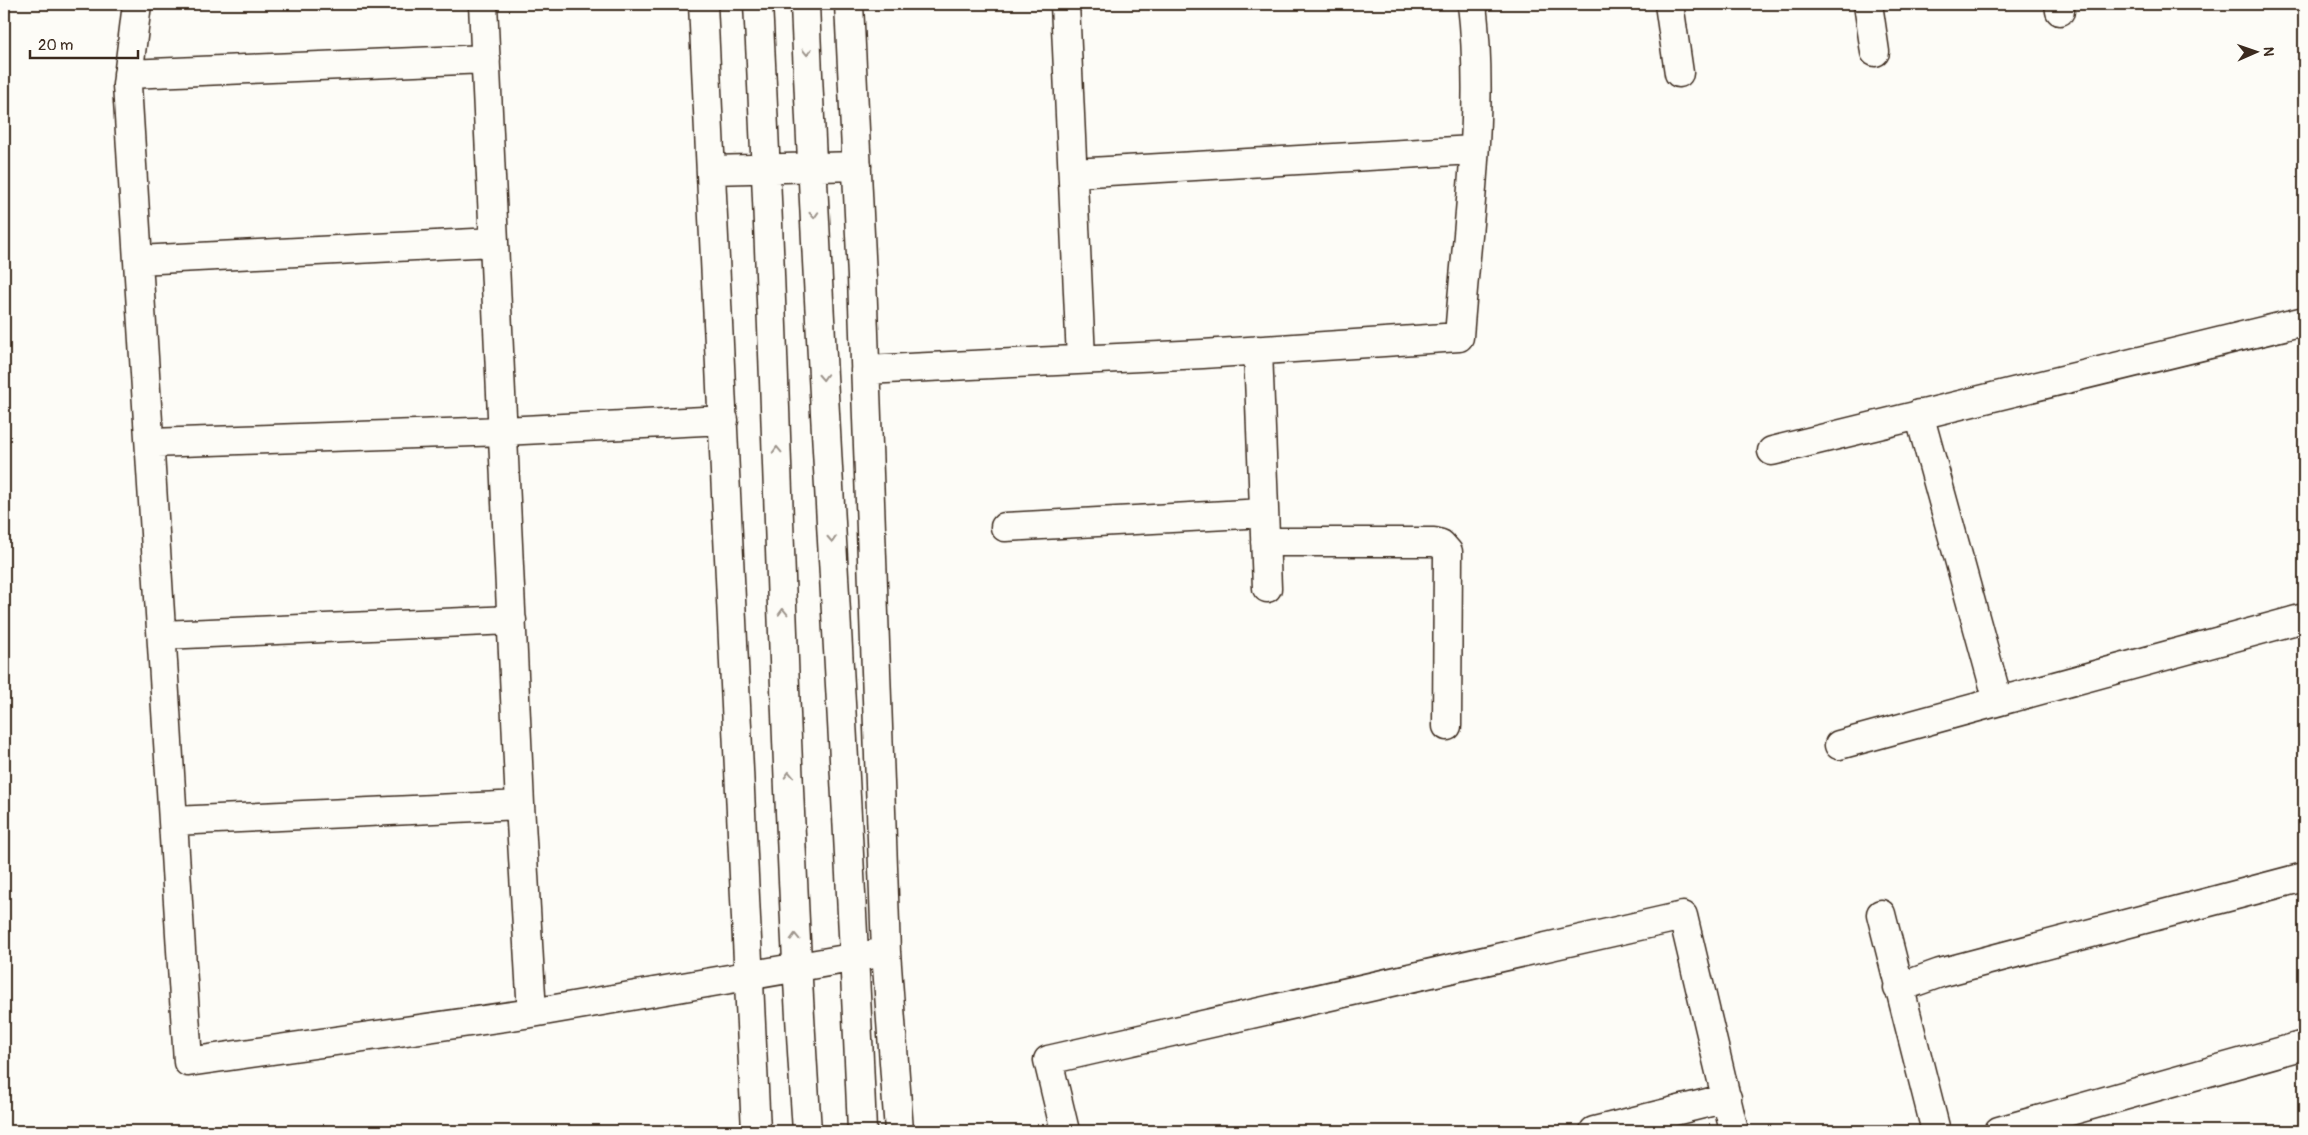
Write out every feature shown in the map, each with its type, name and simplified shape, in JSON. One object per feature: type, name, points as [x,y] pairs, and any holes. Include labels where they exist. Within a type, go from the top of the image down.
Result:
[{"type":"street","points":[[137,4],[127,85],[188,1062],[532,1013],[747,976],[797,976],[855,965],[886,952]]},
{"type":"street","points":[[483,4],[520,805],[532,1013]]},
{"type":"street","points":[[703,4],[724,420],[747,976],[756,1131]]},
{"type":"street","points":[[758,4],[767,167],[797,976],[807,1131]]},
{"type":"street","points":[[805,4],[811,166],[855,965],[862,1131]]},
{"type":"street","points":[[849,4],[865,370],[886,952],[899,1131]]},
{"type":"street","points":[[1064,4],[1082,359]]},
{"type":"street","points":[[865,370],[1258,350],[1458,337],[1473,150],[1478,50],[1472,4]]},
{"type":"street","points":[[1669,4],[1679,73]]},
{"type":"street","points":[[1868,4],[1875,52]]},
{"type":"street","points":[[128,74],[486,59]]},
{"type":"street","points":[[1072,173],[1473,150]]},
{"type":"street","points":[[711,170],[857,166]]},
{"type":"street","points":[[138,260],[494,242]]},
{"type":"street","points":[[1772,451],[2304,321]]},
{"type":"street","points":[[1258,350],[1267,588]]},
{"type":"street","points":[[1919,414],[1998,700]]},
{"type":"street","points":[[150,443],[503,431],[724,420]]},
{"type":"street","points":[[1005,527],[1264,512]]},
{"type":"street","points":[[1265,542],[1434,542],[1441,544],[1448,552],[1447,726]]},
{"type":"street","points":[[1839,745],[1998,700],[2304,618]]},
{"type":"street","points":[[162,636],[512,620]]},
{"type":"street","points":[[173,821],[520,805]]},
{"type":"street","points":[[1898,988],[1940,973],[2304,877]]},
{"type":"street","points":[[1881,914],[1898,988],[1936,1131]]},
{"type":"street","points":[[1065,1131],[1048,1060],[1683,916],[1734,1131]]},
{"type":"street","points":[[1999,1131],[2304,1046]]},
{"type":"street","points":[[1594,1131],[1726,1098]]}]
